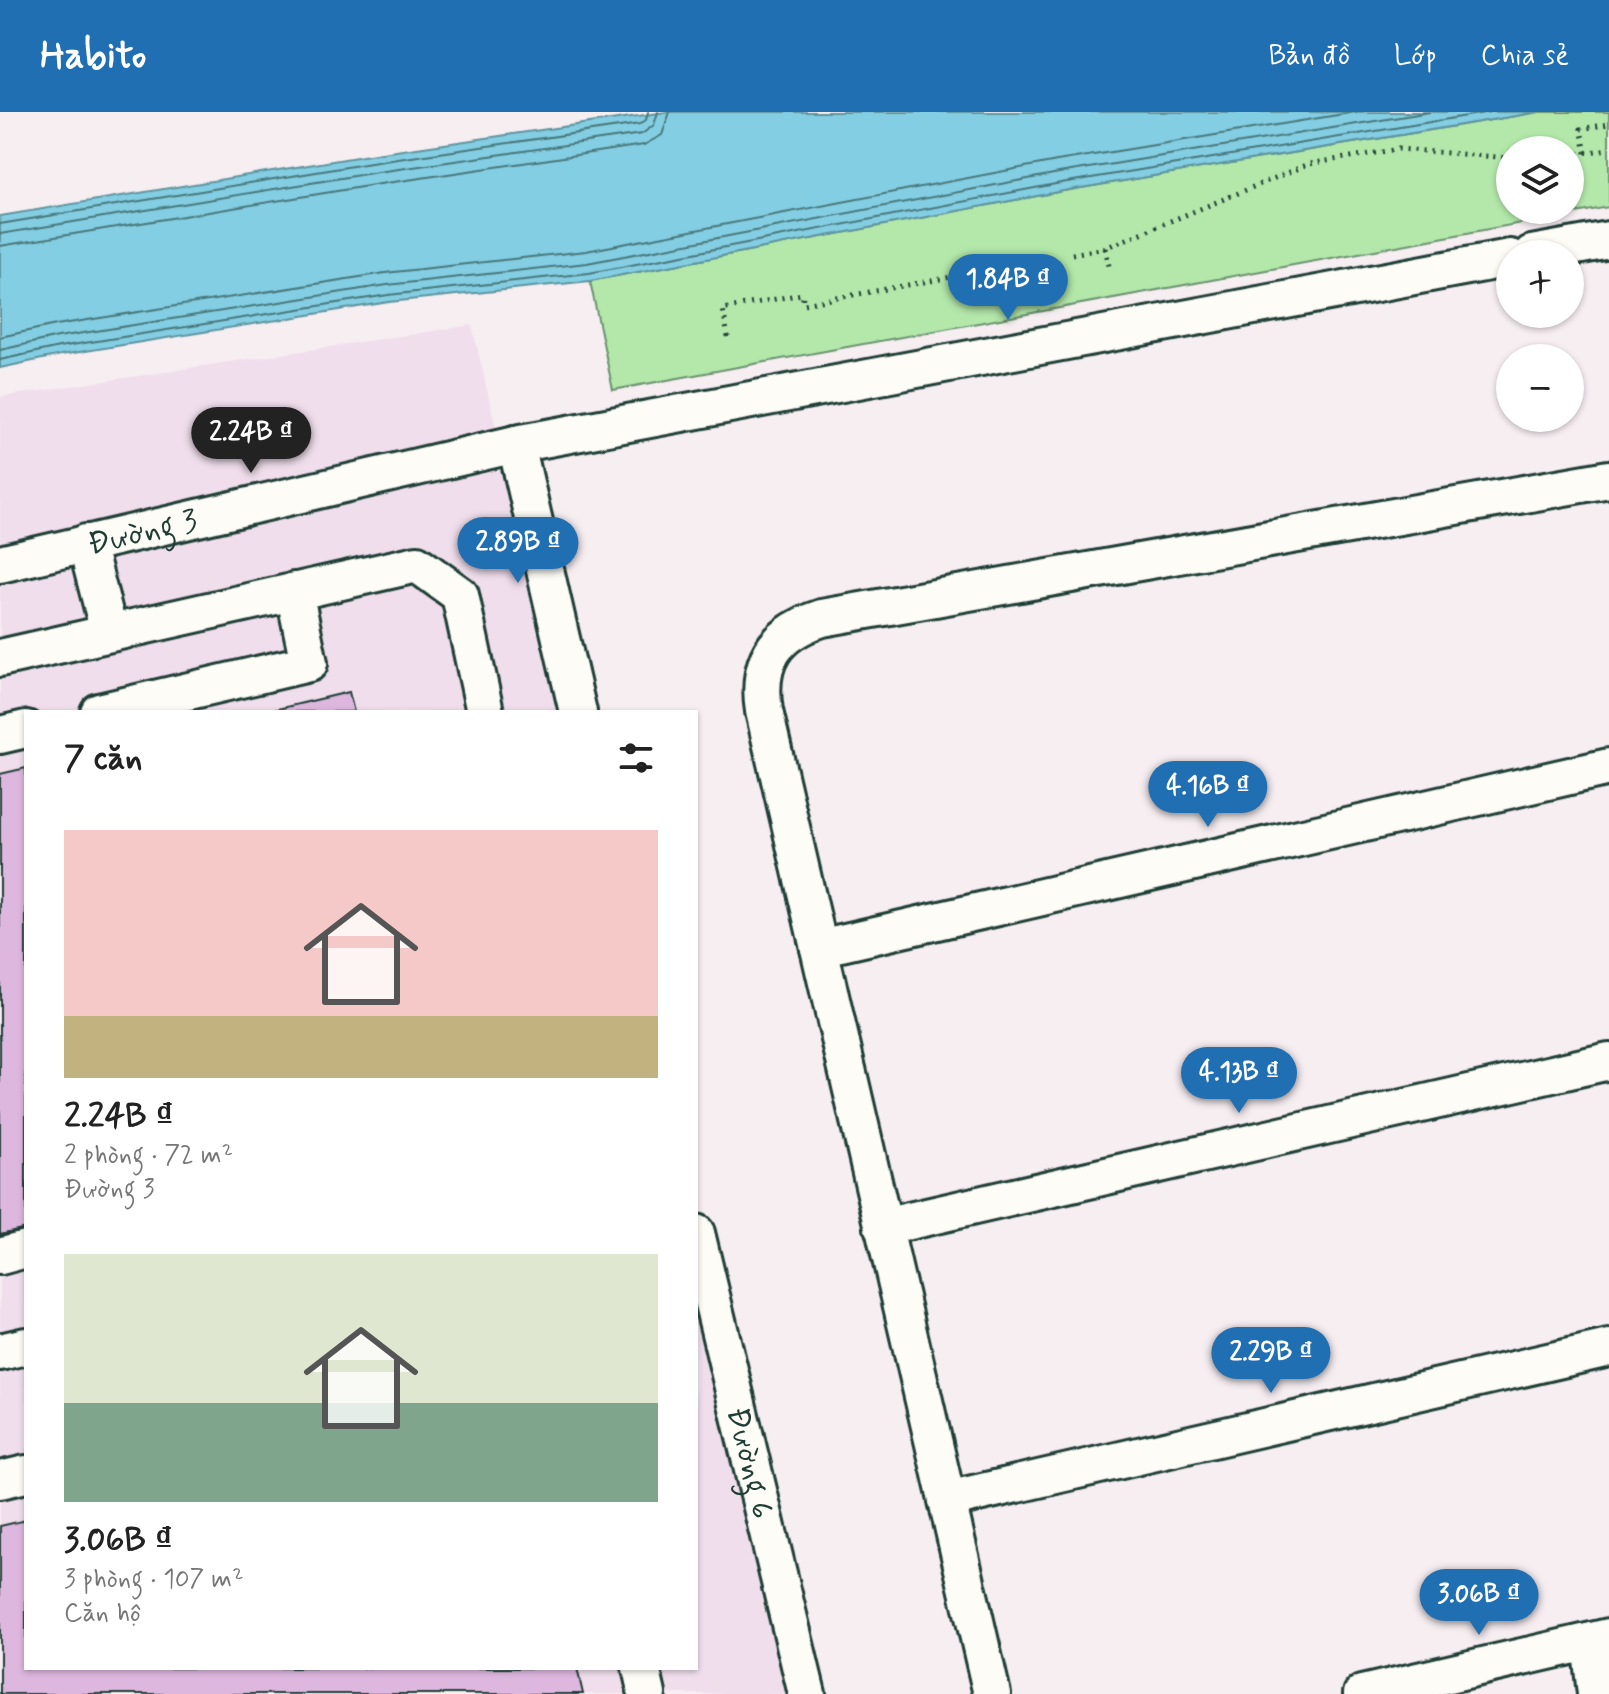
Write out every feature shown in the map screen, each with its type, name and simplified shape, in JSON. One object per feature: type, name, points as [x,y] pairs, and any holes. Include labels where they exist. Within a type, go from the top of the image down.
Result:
[{"type":"street","points":[[1584,245],[1609,240]]},
{"type":"street","name":"Đường 3","points":[[0,564],[516,444],[1496,261]]},
{"type":"street","points":[[516,444],[578,710]]},
{"type":"street","points":[[992,1694],[761,690],[768,658],[787,634],[822,618],[1609,479]]},
{"type":"street","points":[[86,543],[109,632]]},
{"type":"street","points":[[0,658],[417,564],[460,595],[485,710]]},
{"type":"street","points":[[108,710],[309,663],[294,591]]},
{"type":"street","points":[[0,735],[24,729]]},
{"type":"street","points":[[819,948],[1609,767]]},
{"type":"street","points":[[883,1227],[1609,1061]]},
{"type":"street","name":"Đường 6","points":[[698,1241],[807,1694]]},
{"type":"street","points":[[0,1256],[24,1250]]},
{"type":"street","points":[[0,1352],[24,1346]]},
{"type":"street","points":[[947,1500],[1609,1348]]},
{"type":"street","points":[[0,1480],[24,1474]]},
{"type":"street","points":[[1362,1694],[1599,1639],[1596,1694]]},
{"type":"street","points":[[641,1670],[647,1694]]},
{"type":"path","points":[[1609,124],[1581,129],[1586,153],[1609,149]]},
{"type":"path","points":[[1072,254],[1105,248],[1309,164],[1399,149],[1496,157]]},
{"type":"path","points":[[1105,248],[1110,270]]},
{"type":"path","points":[[728,337],[723,309],[802,294],[804,304],[957,276]]},
{"type":"shaded area","points":[[472,325],[562,710],[24,710],[24,1670],[698,1670],[698,1294],[791,1694],[0,1694],[0,397]]},
{"type":"green space","points":[[1539,112],[1609,112],[1609,207],[1584,212],[1584,136],[1496,136],[1496,224],[1516,224],[613,390],[590,281],[1063,191]]},
{"type":"water","points":[[666,112],[1539,112],[1063,191],[590,281],[389,302],[61,355],[0,368],[0,216],[375,154]]},
{"type":"building","points":[[349,692],[354,710],[273,710]]},
{"type":"building","points":[[24,768],[24,1228],[0,1234],[0,774]]},
{"type":"building","points":[[24,1520],[24,1670],[577,1670],[583,1694],[0,1694],[0,1526]]}]
